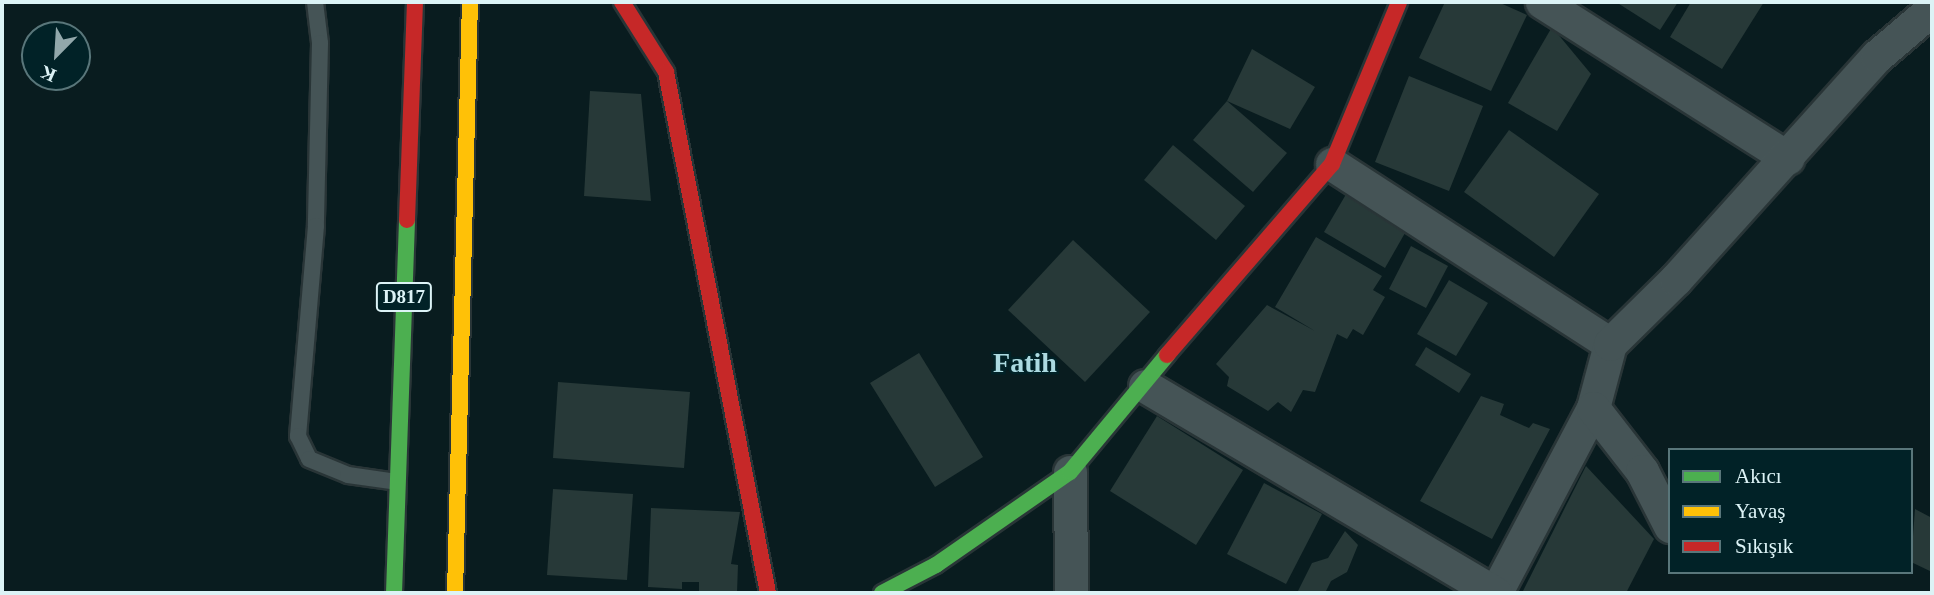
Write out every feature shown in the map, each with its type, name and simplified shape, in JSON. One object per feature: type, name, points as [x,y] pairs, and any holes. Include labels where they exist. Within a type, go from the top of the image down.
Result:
[{"type":"main road","name":"D817","points":[[394,593],[415,2]]},
{"type":"main road","name":"D817","points":[[455,593],[470,2]]},
{"type":"main road","points":[[622,2],[666,72],[768,593]]},
{"type":"main road","points":[[882,593],[936,565],[1070,472],[1145,386],[1239,267],[1332,164],[1399,2]]},
{"type":"street","points":[[1542,2],[1788,158]]},
{"type":"street","points":[[1145,386],[1496,593],[1593,408],[1610,344],[1788,158],[1877,56],[1932,9]]},
{"type":"street","points":[[1332,164],[1610,344]]},
{"type":"street","points":[[1593,408],[1642,471],[1668,523]]},
{"type":"street","points":[[1070,472],[1071,593]]},
{"type":"lane","points":[[315,2],[320,43],[317,213],[298,436],[309,459],[348,475],[397,482]]},
{"type":"building","points":[[1445,2],[1498,2],[1527,15],[1491,91],[1419,58]]},
{"type":"building","points":[[1616,2],[1678,2],[1660,30]]},
{"type":"building","points":[[1691,2],[1764,2],[1722,69],[1670,37]]},
{"type":"building","points":[[1552,27],[1591,74],[1557,131],[1508,103]]},
{"type":"building","points":[[1252,49],[1315,87],[1290,129],[1227,101]]},
{"type":"building","points":[[1409,76],[1483,106],[1449,191],[1375,162]]},
{"type":"building","points":[[590,91],[641,94],[651,201],[584,196]]},
{"type":"building","points":[[1227,101],[1287,153],[1253,192],[1193,140]]},
{"type":"building","points":[[1509,130],[1599,194],[1554,257],[1464,192]]},
{"type":"building","points":[[1173,145],[1245,206],[1216,240],[1144,180]]},
{"type":"building","points":[[1352,184],[1413,219],[1385,268],[1324,232]]},
{"type":"building","points":[[1316,237],[1382,276],[1373,290],[1385,297],[1363,335],[1353,329],[1347,339],[1337,334],[1315,392],[1303,390],[1291,412],[1278,402],[1268,411],[1227,386],[1229,377],[1216,364],[1267,305],[1315,331],[1275,307]]},
{"type":"building","points":[[1073,240],[1150,312],[1085,382],[1008,310]]},
{"type":"building","points":[[1411,246],[1448,266],[1426,308],[1389,289]]},
{"type":"building","points":[[1449,280],[1488,303],[1456,356],[1417,334]]},
{"type":"building","points":[[1426,347],[1471,374],[1459,393],[1415,365]]},
{"type":"building","points":[[919,353],[983,457],[935,487],[870,383]]},
{"type":"building","points":[[558,382],[690,392],[684,468],[553,458]]},
{"type":"building","points":[[1481,396],[1504,404],[1500,415],[1529,428],[1533,423],[1550,429],[1492,539],[1420,501]]},
{"type":"building","points":[[1157,416],[1243,470],[1196,545],[1110,491]]},
{"type":"building","points":[[1586,466],[1654,539],[1626,593],[1522,593]]},
{"type":"building","points":[[1264,483],[1322,514],[1286,584],[1227,554]]},
{"type":"building","points":[[553,489],[633,494],[627,580],[547,575]]},
{"type":"building","points":[[651,508],[740,512],[731,564],[738,565],[737,593],[699,591],[699,582],[682,582],[682,589],[648,587]]},
{"type":"building","points":[[1915,509],[1932,518],[1932,572],[1913,563]]},
{"type":"building","points":[[1345,531],[1358,545],[1347,572],[1331,581],[1325,593],[1297,593],[1312,563],[1328,558]]},
{"type":"traffic: fast","points":[[394,593],[407,220]]},
{"type":"traffic: fast","points":[[882,593],[936,565],[1070,472],[1167,355]]},
{"type":"traffic: slow","points":[[455,593],[470,2]]},
{"type":"traffic: jam","points":[[407,220],[415,2]]},
{"type":"traffic: jam","points":[[622,2],[666,72],[768,593]]},
{"type":"traffic: jam","points":[[1167,355],[1332,164],[1399,2]]},
{"type":"district","name":"Fatih","points":[[1025,363]]}]
